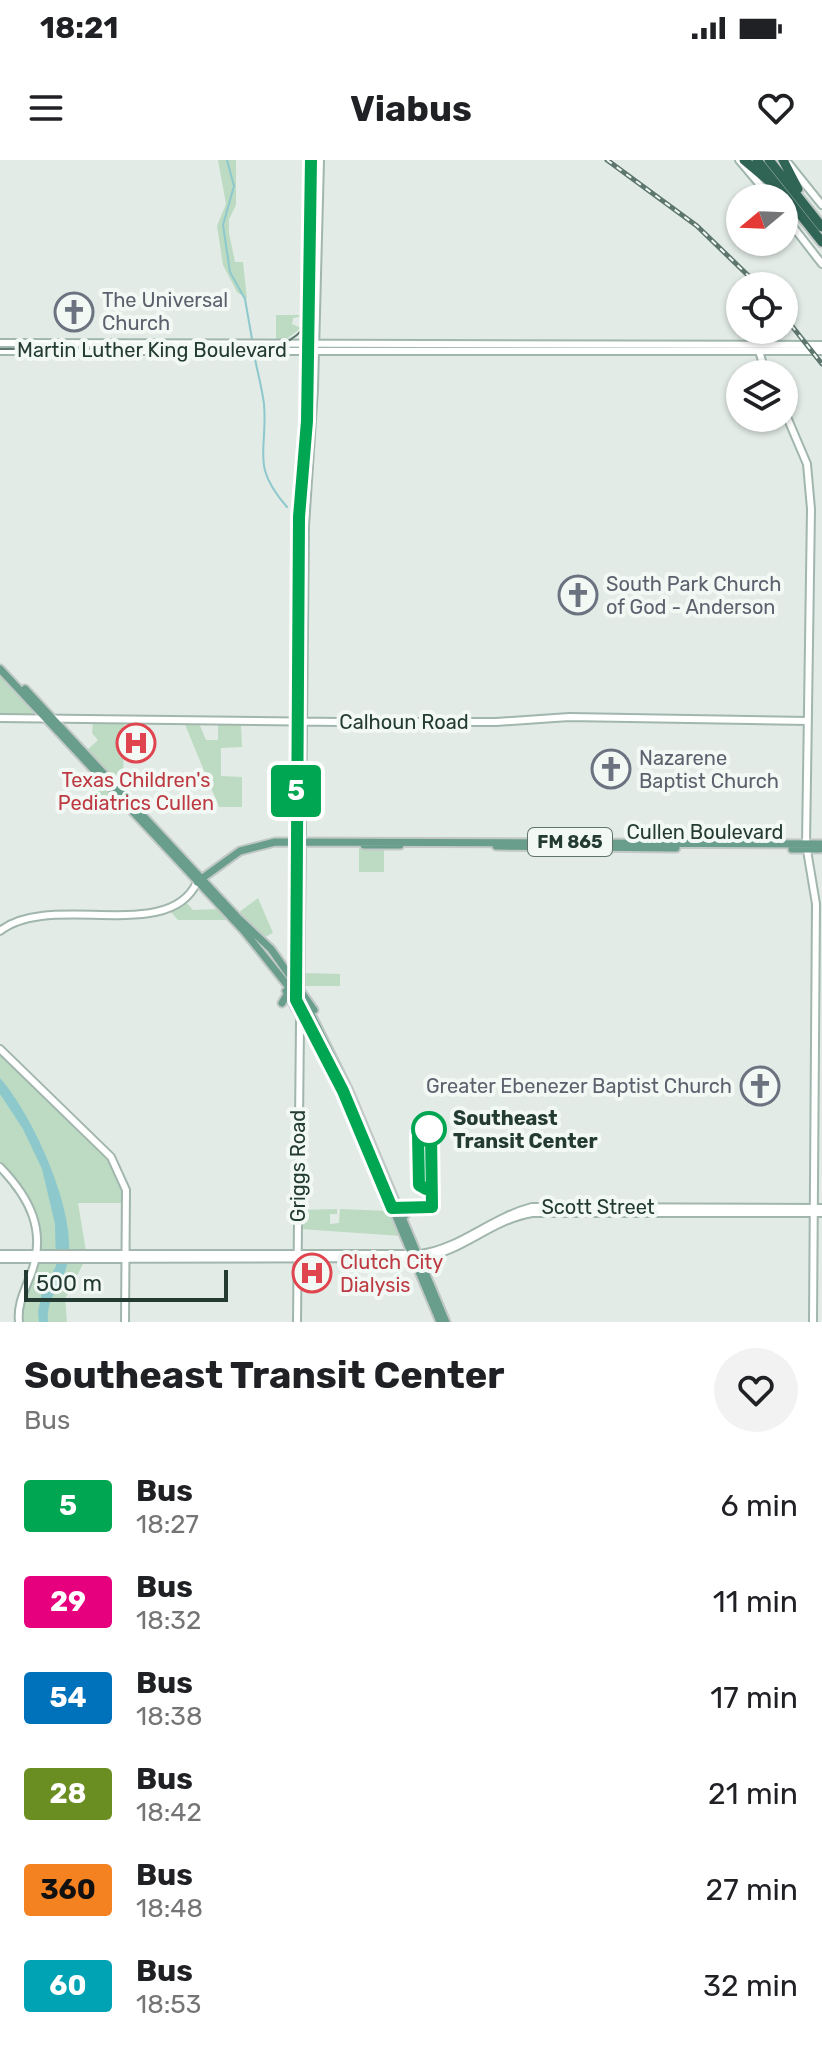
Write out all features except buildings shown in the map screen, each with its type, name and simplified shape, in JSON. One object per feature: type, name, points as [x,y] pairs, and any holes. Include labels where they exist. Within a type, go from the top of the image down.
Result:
[{"type":"highway","points":[[741,160],[769,184]]},
{"type":"highway","points":[[757,160],[776,184]]},
{"type":"highway","points":[[769,160],[822,227]]},
{"type":"highway","points":[[784,160],[811,213]]},
{"type":"highway","points":[[798,211],[822,242]]},
{"type":"main road","name":"Griggs Road","points":[[311,160],[312,347]]},
{"type":"main road","name":"Griggs Road","points":[[297,1322],[304,1009],[294,988],[300,675],[320,160]]},
{"type":"main road","points":[[741,160],[760,184]]},
{"type":"main road","points":[[784,160],[822,205]]},
{"type":"main road","points":[[798,233],[822,264]]},
{"type":"main road","name":"Martin Luther King Boulevard","points":[[0,343],[312,347]]},
{"type":"main road","name":"Martin Luther King Boulevard","points":[[0,351],[556,344],[758,348]]},
{"type":"main road","points":[[762,360],[758,348],[822,345]]},
{"type":"main road","name":"Martin Luther King Boulevard","points":[[382,346],[543,350],[758,348]]},
{"type":"main road","points":[[804,348],[822,351]]},
{"type":"main road","points":[[795,432],[809,484],[812,554],[806,847],[816,904],[818,1211],[813,1322]]},
{"type":"main road","points":[[0,662],[233,916],[294,988],[333,1045],[346,1090]]},
{"type":"main road","points":[[0,669],[49,718]]},
{"type":"main road","name":"Calhoun Road","points":[[0,718],[496,722],[569,717],[808,721]]},
{"type":"main road","name":"Griggs Road","points":[[294,988],[298,842]]},
{"type":"main road","name":"Cullen Boulevard","points":[[0,931],[35,915],[146,914],[163,909],[178,902],[225,859],[252,846],[298,842],[822,847]]},
{"type":"main road","points":[[233,916],[261,938],[286,969],[346,1090],[443,1322]]},
{"type":"main road","points":[[286,969],[296,963]]},
{"type":"main road","points":[[282,1003],[294,988]]},
{"type":"main road","points":[[0,1049],[116,1164],[126,1190],[125,1322]]},
{"type":"main road","points":[[0,1167],[30,1206],[37,1227],[41,1257],[21,1298],[19,1322]]},
{"type":"main road","points":[[380,1173],[403,1221],[415,1256]]},
{"type":"main road","points":[[403,1221],[405,1211],[411,1207]]},
{"type":"main road","name":"Scott Street","points":[[0,1257],[415,1256],[464,1242],[497,1218],[532,1207],[818,1211]]},
{"type":"green space","points":[[218,160],[236,160],[236,205],[229,219],[229,233],[235,262],[243,262],[247,299],[237,292],[223,265],[217,226],[226,204]]},
{"type":"green space","points":[[276,315],[308,315],[303,324],[302,316],[293,318],[292,324],[301,328],[284,341],[276,340]]},
{"type":"green space","points":[[0,675],[36,713],[35,715],[0,715]]},
{"type":"green space","points":[[93,721],[124,722],[123,791],[86,751],[98,740],[92,733]]},
{"type":"green space","points":[[184,722],[199,723],[206,740],[218,740],[218,723],[241,724],[242,747],[221,748],[221,776],[242,777],[242,807],[219,807]]},
{"type":"green space","points":[[95,776],[117,799],[116,802],[91,807],[91,781]]},
{"type":"green space","points":[[359,848],[384,849],[384,872],[359,872]]},
{"type":"green space","points":[[258,898],[273,933],[263,938],[238,913]]},
{"type":"green space","points":[[184,900],[193,910],[219,909],[229,920],[178,920],[169,910]]},
{"type":"green space","points":[[304,973],[340,974],[340,986],[305,986]]},
{"type":"green space","points":[[0,1052],[111,1160],[123,1188],[123,1203],[78,1203],[86,1251],[41,1250],[39,1224],[32,1203],[0,1164]]},
{"type":"green space","points":[[337,1209],[337,1214],[330,1214],[330,1224],[339,1223],[340,1209],[389,1211],[401,1236],[301,1229],[302,1210]]},
{"type":"green space","points":[[84,1262],[65,1299],[67,1322],[21,1322],[22,1305],[38,1263]]},
{"type":"water","points":[[0,1078],[13,1094],[39,1140],[67,1220],[67,1265],[52,1299],[48,1322],[39,1322],[38,1312],[42,1292],[56,1266],[55,1224],[42,1169],[23,1129],[0,1094]]},
{"type":"waterway","points":[[227,160],[234,186],[223,225],[230,272],[245,299],[252,339]]},
{"type":"waterway","points":[[254,354],[264,404],[265,469],[268,480],[287,507]]},
{"type":"tram line","points":[[0,349],[263,348],[290,340],[308,322],[315,304],[317,160]]},
{"type":"railway","points":[[607,160],[697,226],[745,272]]},
{"type":"railway","points":[[798,334],[822,364]]},
{"type":"bus line","name":"5","points":[[311,160],[307,421],[299,517],[296,1000],[343,1091],[392,1208],[432,1207],[431,1133],[429,1129],[422,1128],[418,1134],[419,1185],[426,1189]]},
{"type":"place","name":"The Universal Church","points":[[74,312]]},
{"type":"place","name":"South Park Church of God - Anderson","points":[[578,595]]},
{"type":"place","name":"Texas Children's Pediatrics Cullen","points":[[136,743]]},
{"type":"place","name":"Nazarene Baptist Church","points":[[611,769]]},
{"type":"place","name":"Greater Ebenezer Baptist Church","points":[[760,1086]]},
{"type":"place","name":"Southeast Transit Center","points":[[429,1129]]},
{"type":"place","name":"Clutch City Dialysis","points":[[312,1273]]}]
